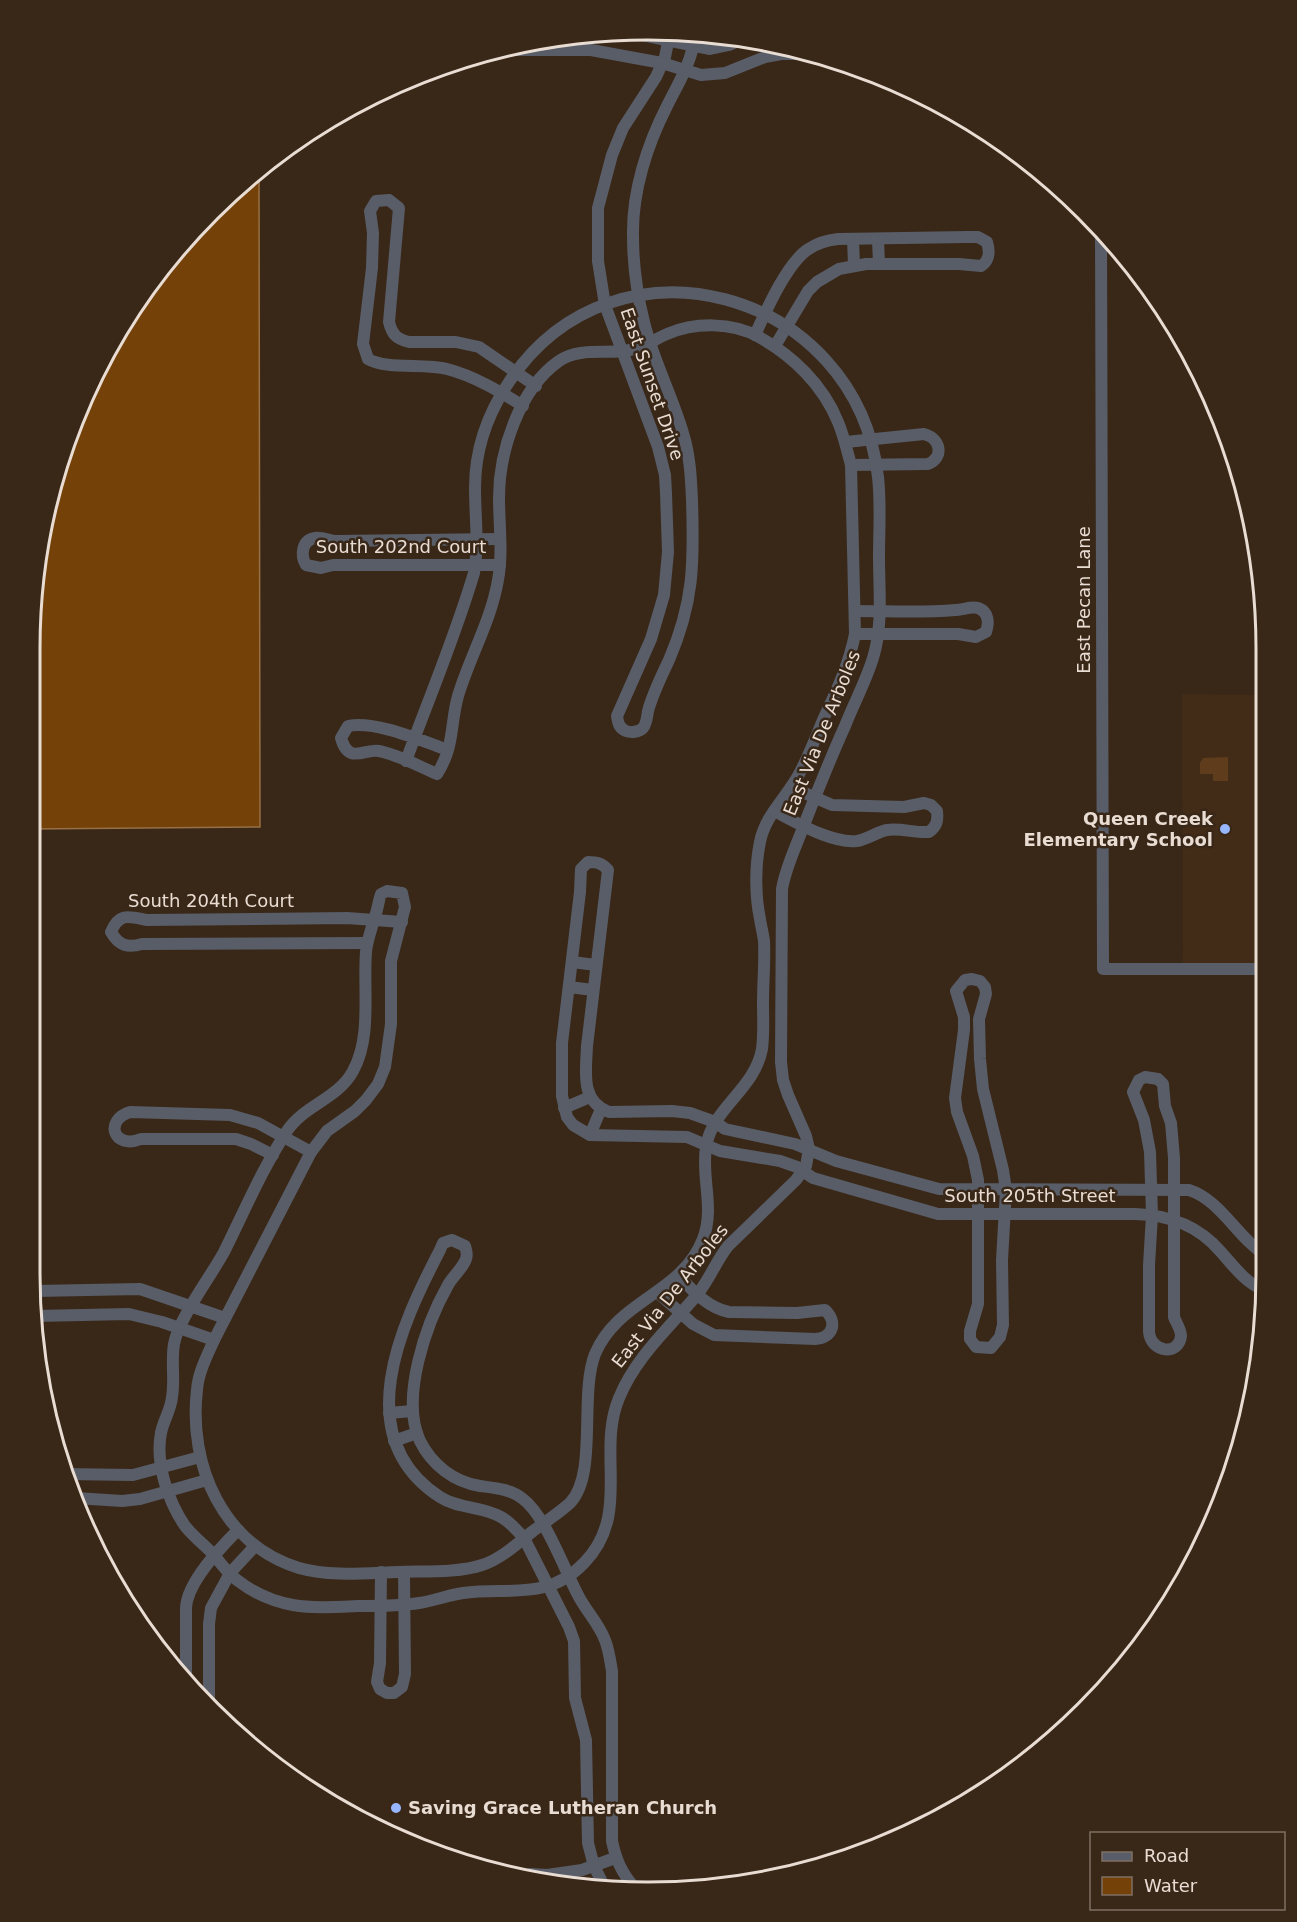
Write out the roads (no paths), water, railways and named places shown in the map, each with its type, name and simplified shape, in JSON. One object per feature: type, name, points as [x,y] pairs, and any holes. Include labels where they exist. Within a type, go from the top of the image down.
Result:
[{"type":"street","name":"East Sunset Drive","points":[[668,41],[656,77],[623,128],[603,183],[598,208],[598,261],[605,305],[663,462],[666,493],[667,574],[658,616],[617,716],[618,724],[630,732],[644,727],[650,704],[686,613],[693,569],[689,456],[684,434],[650,342],[638,295],[633,237],[635,201],[644,164],[656,128],[685,71],[693,43]]},
{"type":"street","points":[[700,43],[710,49],[726,46]]},
{"type":"street","points":[[543,50],[591,50],[662,63],[701,75],[715,75],[736,70],[772,53]]},
{"type":"street","points":[[522,406],[481,381],[447,369],[382,364],[368,359],[363,344],[372,268],[373,233],[370,211],[376,201],[389,200],[399,208],[389,322],[393,334],[409,342],[456,342],[479,347],[536,386]]},
{"type":"street","points":[[755,334],[798,257],[808,249],[827,240],[978,237],[987,242],[989,255],[986,263],[981,267],[959,264],[879,264],[854,265],[839,269],[817,282],[808,291],[775,346]]},
{"type":"street","points":[[853,239],[854,265]]},
{"type":"street","points":[[878,239],[879,264]]},
{"type":"street","name":"East Pecan Lane","points":[[1101,243],[1103,969],[1256,969]]},
{"type":"street","name":"East Via De Arboles","points":[[381,1572],[480,1566],[497,1558],[528,1535],[572,1501],[579,1490],[585,1460],[588,1379],[597,1349],[604,1336],[624,1315],[679,1276],[698,1251],[708,1222],[706,1145],[715,1122],[745,1086],[756,1067],[762,1049],[764,944],[758,899],[758,862],[762,833],[791,787],[851,656],[855,634],[855,611],[851,465],[846,442],[830,404],[794,361],[755,334],[712,325],[679,329],[623,352],[589,352],[568,356],[549,370],[522,406],[511,429],[501,466],[500,565],[490,613],[458,697],[448,750],[437,774],[406,761],[468,591],[475,564],[477,465],[489,418],[515,373],[532,353],[561,328],[605,305],[638,295],[669,292],[709,295],[740,303],[786,326],[831,363],[853,398],[870,439],[876,463],[879,634],[869,670],[788,863],[782,889],[781,1062],[783,1080],[809,1149]]},
{"type":"street","points":[[846,442],[924,435],[933,437],[937,442],[937,456],[933,462],[928,464],[851,465]]},
{"type":"street","name":"South 202nd Court","points":[[500,539],[335,541],[315,538],[309,540],[303,549],[303,559],[306,565],[314,567],[500,565]]},
{"type":"street","points":[[855,611],[955,610],[972,607],[980,608],[988,620],[986,632],[976,637],[958,634],[855,634]]},
{"type":"street","points":[[406,761],[376,751],[356,754],[349,752],[343,746],[341,738],[348,726],[356,724],[386,729],[448,750]]},
{"type":"street","points":[[774,811],[839,840],[857,840],[888,830],[929,832],[936,827],[938,819],[937,811],[931,805],[924,803],[904,807],[832,806],[791,787]]},
{"type":"street","points":[[588,862],[603,864],[608,870],[596,965],[587,1046],[586,1089],[601,1109],[590,1135],[573,1125],[564,1108],[562,1096],[562,1043],[581,870],[588,862]]},
{"type":"street","points":[[381,1606],[310,1608],[292,1606],[256,1593],[230,1573],[184,1524],[168,1492],[162,1467],[161,1433],[172,1398],[174,1344],[180,1328],[222,1255],[284,1136],[297,1118],[331,1096],[353,1071],[359,1055],[366,1012],[367,943],[381,894],[387,891],[402,893],[404,899],[402,922],[391,961],[391,1024],[386,1067],[378,1084],[366,1100],[355,1112],[327,1131],[311,1152],[214,1340],[201,1370],[196,1389],[200,1457],[207,1480],[219,1505],[238,1530],[255,1546],[282,1561],[316,1572],[346,1574],[381,1572],[381,1606],[378,1682],[380,1689],[394,1694],[399,1691],[404,1682],[404,1572]]},
{"type":"street","name":"South 204th Court","points":[[367,943],[142,944],[129,947],[122,945],[111,932],[120,918],[127,917],[146,920],[347,918],[402,922]]},
{"type":"street","points":[[572,962],[596,965]]},
{"type":"street","points":[[965,980],[980,981],[985,987],[986,994],[979,1019],[983,1089],[1006,1190],[1002,1260],[1003,1324],[997,1343],[991,1348],[976,1347],[970,1339],[970,1331],[978,1304],[977,1169],[957,1112],[956,1098],[964,1017],[956,991],[965,980]]},
{"type":"street","points":[[569,987],[593,990]]},
{"type":"street","points":[[1145,1077],[1158,1079],[1163,1084],[1165,1106],[1171,1123],[1174,1189],[1174,1317],[1181,1335],[1174,1348],[1164,1350],[1156,1347],[1150,1340],[1149,1265],[1152,1215],[1148,1137],[1133,1092],[1139,1080],[1145,1077]]},
{"type":"street","points":[[564,1108],[590,1097]]},
{"type":"street","name":"South 205th Street","points":[[601,1109],[609,1112],[682,1112],[715,1122],[725,1129],[795,1144],[837,1161],[927,1187],[955,1190],[1189,1190],[1205,1197],[1256,1248]]},
{"type":"street","points":[[273,1155],[251,1144],[224,1138],[141,1139],[131,1143],[121,1140],[115,1131],[116,1122],[122,1115],[130,1112],[230,1115],[258,1123],[311,1152]]},
{"type":"street","name":"South 205th Street","points":[[590,1135],[687,1137],[720,1151],[780,1161],[797,1167],[813,1178],[927,1212],[949,1215],[1152,1215],[1174,1219],[1203,1234],[1220,1250],[1242,1278],[1256,1286]]},
{"type":"street","points":[[803,1172],[809,1149]]},
{"type":"street","name":"East Via De Arboles","points":[[381,1606],[404,1605],[469,1592],[533,1591],[568,1576],[585,1562],[593,1552],[607,1523],[611,1498],[611,1429],[618,1400],[642,1357],[697,1295],[728,1246],[803,1172]]},
{"type":"street","points":[[601,1879],[594,1866],[588,1844],[586,1740],[575,1698],[574,1641],[551,1584],[535,1563],[528,1535],[499,1515],[454,1503],[431,1491],[412,1472],[394,1441],[389,1413],[389,1393],[402,1333],[413,1302],[443,1244],[452,1240],[465,1246],[466,1261],[448,1284],[429,1328],[414,1382],[412,1411],[417,1433],[425,1451],[449,1474],[467,1482],[495,1487],[518,1495],[525,1500],[543,1523],[580,1599],[599,1626],[610,1654],[612,1671],[611,1824],[615,1858],[629,1881]]},
{"type":"street","points":[[657,1292],[680,1314],[705,1331],[722,1337],[815,1339],[828,1336],[832,1331],[831,1315],[825,1310],[797,1313],[720,1310],[697,1295],[679,1276]]},
{"type":"street","points":[[41,1290],[140,1289],[225,1318]]},
{"type":"street","points":[[42,1316],[129,1314],[149,1318],[214,1340]]},
{"type":"street","points":[[389,1413],[412,1411]]},
{"type":"street","points":[[394,1441],[417,1433]]},
{"type":"street","points":[[75,1474],[133,1475],[200,1457]]},
{"type":"street","points":[[84,1499],[122,1501],[168,1492],[207,1480]]},
{"type":"street","points":[[186,1668],[186,1603],[188,1596],[213,1555],[238,1530]]},
{"type":"street","points":[[209,1693],[209,1614],[230,1573],[255,1546]]},
{"type":"street","points":[[551,1873],[570,1872],[615,1858]]},
{"type":"water","points":[[259,182],[260,827],[41,829],[42,609],[52,530],[73,453],[103,380],[143,311],[191,248]]},
{"type":"place","name":"Queen Creek Elementary School","points":[[1225,829]]},
{"type":"place","name":"Saving Grace Lutheran Church","points":[[396,1808]]}]
